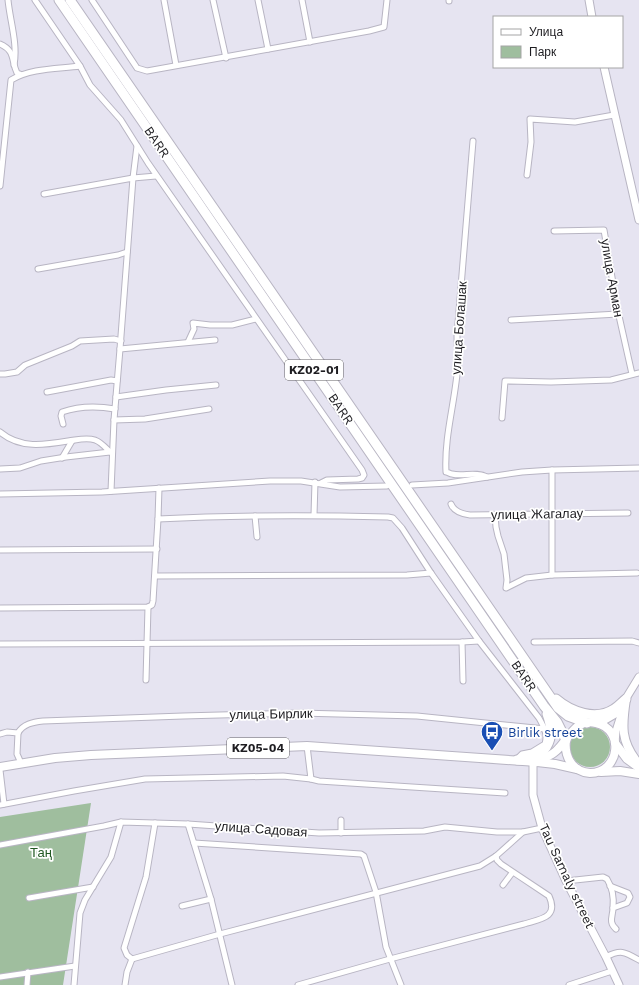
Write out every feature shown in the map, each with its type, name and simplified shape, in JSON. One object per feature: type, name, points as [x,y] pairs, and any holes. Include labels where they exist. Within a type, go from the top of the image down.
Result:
[{"type":"highway","name":"BARR","points":[[59,0],[544,706],[557,722],[566,740]]},
{"type":"highway","name":"BARR","points":[[70,0],[561,711],[573,719],[589,723]]},
{"type":"highway","points":[[545,688],[567,708],[581,713],[589,714],[610,711],[626,699]]},
{"type":"highway","points":[[516,760],[527,760],[536,757],[548,744],[551,736],[551,725],[544,706]]},
{"type":"main road","points":[[589,0],[592,16]]},
{"type":"main road","points":[[604,68],[639,220]]},
{"type":"main road","points":[[538,762],[556,751],[574,729],[589,723],[605,720],[617,713],[639,677]]},
{"type":"main road","points":[[596,772],[607,767],[611,763],[615,752],[616,731],[626,699]]},
{"type":"main road","points":[[626,699],[623,722],[624,734],[629,750],[639,764]]},
{"type":"main road","points":[[589,723],[604,726],[612,734],[615,743],[627,758],[639,768]]},
{"type":"main road","points":[[566,740],[566,753],[572,765],[577,769]]},
{"type":"main road","name":"KZ05-04","points":[[0,767],[55,758],[132,752],[307,746],[516,760],[538,762],[577,769],[583,772],[613,771],[639,774]]},
{"type":"main road","name":"Tau Samaly street","points":[[538,762],[533,795],[542,828],[566,881],[619,985]]},
{"type":"street","points":[[8,0],[14,36],[14,65]]},
{"type":"street","points":[[35,0],[80,66],[90,85],[120,120],[156,176],[362,470],[364,475],[362,478],[358,479],[327,480],[318,483]]},
{"type":"street","points":[[92,0],[137,68],[147,71],[176,65],[226,58],[384,27],[387,0]]},
{"type":"street","points":[[164,0],[176,65]]},
{"type":"street","points":[[213,0],[226,58]]},
{"type":"street","points":[[258,0],[268,49]]},
{"type":"street","points":[[302,0],[310,42]]},
{"type":"street","points":[[0,44],[9,50],[17,73],[20,74]]},
{"type":"street","points":[[0,186],[11,80],[20,74],[34,71],[80,66]]},
{"type":"street","points":[[528,174],[531,142],[530,119],[575,122],[614,115]]},
{"type":"street","name":"улица Болашак","points":[[473,141],[457,335],[458,363],[447,445],[446,472],[452,474],[483,475],[486,478]]},
{"type":"street","points":[[110,491],[111,452],[133,178],[137,146]]},
{"type":"street","points":[[44,194],[133,178],[156,176]]},
{"type":"street","name":"улица Арман","points":[[554,231],[604,230],[618,314],[632,374]]},
{"type":"street","points":[[38,269],[118,255],[127,252]]},
{"type":"street","points":[[511,320],[618,314]]},
{"type":"street","points":[[188,342],[194,329],[194,323],[232,325],[256,319]]},
{"type":"street","points":[[0,374],[17,372],[26,365],[72,346],[80,341],[114,339],[121,341]]},
{"type":"street","points":[[120,349],[215,340]]},
{"type":"street","points":[[502,418],[505,381],[551,382],[610,380],[639,373]]},
{"type":"street","points":[[47,392],[111,380],[117,381]]},
{"type":"street","points":[[116,396],[216,385]]},
{"type":"street","points":[[63,424],[61,416],[62,412],[68,410],[88,407],[115,409]]},
{"type":"street","points":[[114,420],[145,418],[209,409]]},
{"type":"street","points":[[0,432],[6,437],[21,444],[57,443],[82,439],[97,441],[111,452]]},
{"type":"street","points":[[62,458],[72,441]]},
{"type":"street","points":[[0,469],[20,468],[41,461],[111,452]]},
{"type":"street","points":[[412,485],[448,483],[522,472],[639,468]]},
{"type":"street","points":[[552,470],[552,575]]},
{"type":"street","points":[[0,494],[110,491],[301,480],[340,486],[387,486]]},
{"type":"street","points":[[314,515],[318,483]]},
{"type":"street","points":[[146,680],[148,608],[152,605],[155,576],[159,488]]},
{"type":"street","name":"улица Жагалау","points":[[451,504],[452,508],[460,513],[470,515],[628,513]]},
{"type":"street","points":[[158,518],[314,515],[393,518],[415,547],[431,573],[479,641],[539,718],[545,729],[545,744],[532,752],[522,754],[516,760]]},
{"type":"street","points":[[495,515],[498,536],[504,554],[506,588],[526,578],[552,575],[637,573]]},
{"type":"street","points":[[254,516],[257,537]]},
{"type":"street","points":[[0,550],[157,549]]},
{"type":"street","points":[[155,576],[407,575],[431,573]]},
{"type":"street","points":[[0,608],[148,608]]},
{"type":"street","points":[[0,644],[479,641]]},
{"type":"street","points":[[462,642],[464,681]]},
{"type":"street","points":[[534,642],[639,643]]},
{"type":"street","name":"улица Бирлик","points":[[0,734],[7,732],[18,733],[23,726],[43,721],[286,713],[417,716],[545,729]]},
{"type":"street","points":[[18,733],[17,754],[21,763]]},
{"type":"street","points":[[307,746],[311,779]]},
{"type":"street","points":[[0,770],[2,804],[145,779],[283,776],[330,782],[505,793]]},
{"type":"street","points":[[341,820],[342,833]]},
{"type":"street","points":[[74,985],[80,913],[85,900],[111,857],[121,822]]},
{"type":"street","name":"улица Садовая","points":[[0,844],[90,829],[121,822],[188,824],[319,833],[424,831],[445,827],[497,832],[523,832],[542,828]]},
{"type":"street","points":[[132,959],[127,955],[124,948],[146,877],[155,823]]},
{"type":"street","points":[[188,824],[211,899],[232,985]]},
{"type":"street","points":[[132,959],[376,892],[480,866],[496,856],[523,832]]},
{"type":"street","points":[[194,843],[361,854],[364,856],[376,892],[383,926],[382,932],[390,959],[402,985]]},
{"type":"street","points":[[298,985],[524,924],[544,918],[550,914],[552,911],[552,904],[549,896],[512,873],[496,860],[496,856]]},
{"type":"street","points":[[503,885],[512,873]]},
{"type":"street","points":[[566,881],[603,877],[607,879],[610,886],[614,908],[611,921],[612,926],[616,929]]},
{"type":"street","points":[[610,886],[628,893],[630,897],[627,903],[614,908]]},
{"type":"street","points":[[29,898],[93,887]]},
{"type":"street","points":[[182,906],[211,899]]},
{"type":"street","points":[[606,957],[615,952],[624,952],[639,960]]},
{"type":"street","points":[[125,985],[127,972],[132,959]]},
{"type":"street","points":[[0,977],[75,966]]},
{"type":"street","points":[[569,985],[612,971]]},
{"type":"street","points":[[27,985],[28,972]]},
{"type":"green space","points":[[594,727],[601,730],[607,736],[610,747],[609,755],[601,764],[594,767],[586,767],[579,764],[571,755],[570,743],[573,736],[582,728]]},
{"type":"green space","name":"Таң","points":[[91,803],[63,985],[0,985],[0,817]]},
{"type":"place","name":"Birlik street","points":[[492,752]]}]
